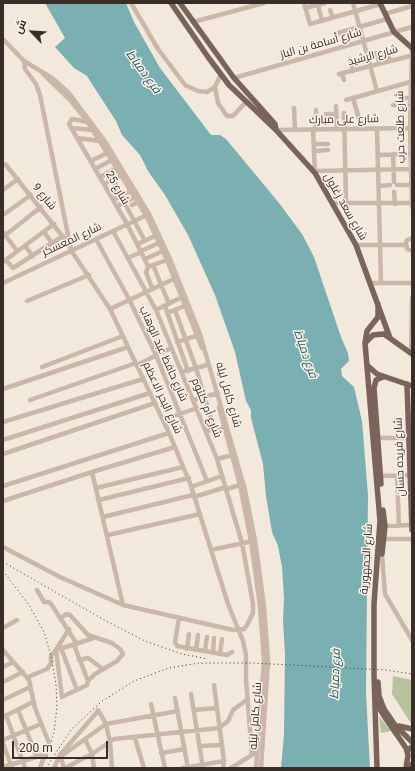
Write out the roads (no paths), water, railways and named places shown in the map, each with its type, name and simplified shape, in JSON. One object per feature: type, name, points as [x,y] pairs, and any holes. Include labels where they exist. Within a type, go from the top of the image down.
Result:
[{"type":"main road","name":"شارع سعد زغلول","points":[[172,3],[221,74],[315,172],[356,244],[372,283],[390,338]]},
{"type":"main road","name":"شارع سعد زغلول","points":[[180,3],[234,78],[275,124],[276,130]]},
{"type":"main road","points":[[380,4],[394,32],[412,48]]},
{"type":"main road","name":"شارع سعد زغلول","points":[[365,342],[367,331],[375,321],[379,311],[378,304]]},
{"type":"main road","points":[[375,321],[380,319],[384,321]]},
{"type":"main road","points":[[365,342],[376,334],[384,334],[412,354]]},
{"type":"main road","name":"شارع الجمهورية","points":[[365,342],[380,521],[374,604],[375,700],[402,742],[410,749],[406,768]]},
{"type":"main road","points":[[368,366],[382,377],[410,385]]},
{"type":"main road","name":"شارع الجمهورية","points":[[382,377],[376,380],[374,388],[385,526],[377,604],[377,675],[381,702],[395,725],[410,735],[412,742]]},
{"type":"main road","name":"شارع فريده حسان","points":[[410,385],[412,530]]},
{"type":"main road","points":[[375,700],[377,768]]},
{"type":"main road","points":[[395,725],[412,729]]},
{"type":"main road","points":[[402,742],[410,735]]},
{"type":"main road","points":[[411,768],[412,764]]},
{"type":"street","points":[[131,3],[148,29],[158,49],[185,84],[198,91],[207,92],[215,87],[221,74]]},
{"type":"street","points":[[193,22],[262,3]]},
{"type":"street","points":[[325,3],[304,6],[310,24],[380,4]]},
{"type":"street","points":[[353,3],[377,91]]},
{"type":"street","points":[[318,5],[322,21]]},
{"type":"street","points":[[338,32],[386,17],[412,6]]},
{"type":"street","points":[[330,10],[333,18]]},
{"type":"street","name":"شارع أسامة بن الباز","points":[[234,78],[364,42],[412,26]]},
{"type":"street","name":"شارع كامل ليله","points":[[3,39],[24,61],[64,89],[109,147],[147,215],[168,259],[199,335],[217,393],[253,541],[264,661],[256,768]]},
{"type":"street","name":"شارع طلعت حرب","points":[[412,48],[410,56],[410,154],[412,207]]},
{"type":"street","points":[[388,52],[390,61]]},
{"type":"street","points":[[376,53],[380,64]]},
{"type":"street","name":"شارع الرشيد","points":[[344,80],[341,74],[410,56]]},
{"type":"street","points":[[350,59],[353,71]]},
{"type":"street","name":"شارع البحر الاعظم","points":[[24,61],[27,72],[36,84],[42,101],[71,250],[89,275],[110,309],[169,433],[183,468],[189,478],[211,550],[246,652],[252,754]]},
{"type":"street","points":[[36,84],[45,75]]},
{"type":"street","points":[[346,100],[410,82]]},
{"type":"street","points":[[215,87],[218,103],[227,116],[233,116],[247,101]]},
{"type":"street","points":[[352,98],[362,129]]},
{"type":"street","points":[[401,98],[410,98]]},
{"type":"street","points":[[336,106],[337,129]]},
{"type":"street","points":[[393,106],[410,106]]},
{"type":"street","points":[[294,108],[295,130]]},
{"type":"street","points":[[316,110],[314,144],[315,172],[411,169]]},
{"type":"street","points":[[344,112],[346,203]]},
{"type":"street","points":[[326,114],[336,114]]},
{"type":"street","points":[[90,122],[71,120],[69,122],[72,128],[93,130]]},
{"type":"street","name":"شارع كامل ليله","points":[[90,122],[93,130],[138,202],[139,210],[147,215],[159,243],[168,259]]},
{"type":"street","name":"شارع 25","points":[[72,128],[138,244],[144,259],[151,266],[160,285],[167,305],[167,313],[188,370]]},
{"type":"street","name":"شارع على مبارك","points":[[276,130],[411,128]]},
{"type":"street","points":[[377,129],[381,283]]},
{"type":"street","points":[[77,138],[100,141]]},
{"type":"street","points":[[314,144],[328,144]]},
{"type":"street","points":[[314,151],[328,150]]},
{"type":"street","points":[[91,161],[107,153]]},
{"type":"street","points":[[393,154],[394,184]]},
{"type":"street","points":[[378,155],[410,154]]},
{"type":"street","points":[[95,168],[112,160]]},
{"type":"street","name":"شارع 9","points":[[4,164],[41,207],[69,244]]},
{"type":"street","points":[[100,177],[117,168]]},
{"type":"street","points":[[104,184],[122,176]]},
{"type":"street","points":[[3,190],[18,179]]},
{"type":"street","points":[[113,180],[122,195]]},
{"type":"street","points":[[378,186],[394,184],[411,185]]},
{"type":"street","points":[[113,200],[131,190]]},
{"type":"street","points":[[394,192],[395,204]]},
{"type":"street","points":[[3,215],[30,195]]},
{"type":"street","points":[[117,206],[135,197]]},
{"type":"street","points":[[124,202],[145,241]]},
{"type":"street","points":[[132,205],[138,202]]},
{"type":"street","points":[[332,203],[412,203]]},
{"type":"street","points":[[17,251],[4,235],[41,207]]},
{"type":"street","name":"شارع المعسكر","points":[[3,283],[147,215]]},
{"type":"street","points":[[54,224],[4,261],[13,268],[63,236]]},
{"type":"street","name":"شارع أم كلثوم","points":[[113,230],[156,310],[217,459],[242,543],[253,604],[253,613],[247,625],[238,631]]},
{"type":"street","points":[[44,232],[52,243]]},
{"type":"street","points":[[138,244],[156,236]]},
{"type":"street","points":[[412,238],[407,240],[406,245],[407,249],[412,251]]},
{"type":"street","name":"شارع حافظ عبد الوهاب","points":[[96,239],[129,299],[156,356],[207,481]]},
{"type":"street","points":[[128,258],[159,243]]},
{"type":"street","points":[[356,244],[406,245]]},
{"type":"street","points":[[25,246],[33,256]]},
{"type":"street","points":[[144,259],[163,251]]},
{"type":"street","points":[[152,288],[146,272],[151,266],[168,259]]},
{"type":"street","points":[[27,301],[89,275]]},
{"type":"street","points":[[110,309],[176,278]]},
{"type":"street","name":"شارع كامل ليله","points":[[176,278],[182,297],[187,305]]},
{"type":"street","points":[[372,283],[412,283]]},
{"type":"street","points":[[156,310],[182,297]]},
{"type":"street","points":[[412,298],[412,354]]},
{"type":"street","points":[[167,313],[187,305]]},
{"type":"street","points":[[175,310],[196,368],[214,430]]},
{"type":"street","points":[[177,342],[199,335]]},
{"type":"street","name":"شارع كامل ليله","points":[[199,335],[207,365],[217,393],[224,428],[245,490],[264,606],[268,661],[261,768]]},
{"type":"street","points":[[42,367],[123,336]]},
{"type":"street","points":[[3,389],[128,347]]},
{"type":"street","points":[[30,400],[136,364],[171,348]]},
{"type":"street","points":[[182,372],[207,365]]},
{"type":"street","points":[[3,422],[143,379]]},
{"type":"street","points":[[3,440],[150,393]]},
{"type":"street","points":[[194,400],[217,393]]},
{"type":"street","points":[[3,454],[155,403]]},
{"type":"street","points":[[163,420],[197,408]]},
{"type":"street","points":[[206,432],[224,428]]},
{"type":"street","points":[[3,486],[169,433]]},
{"type":"street","points":[[378,438],[410,438]]},
{"type":"street","points":[[3,501],[175,447]]},
{"type":"street","points":[[217,459],[233,455]]},
{"type":"street","points":[[96,488],[183,468]]},
{"type":"street","points":[[92,472],[123,605]]},
{"type":"street","points":[[381,476],[411,475]]},
{"type":"street","points":[[191,487],[222,476]]},
{"type":"street","points":[[396,476],[399,526]]},
{"type":"street","points":[[99,500],[189,478]]},
{"type":"street","points":[[103,517],[240,485]]},
{"type":"street","points":[[108,536],[200,514]]},
{"type":"street","points":[[385,526],[412,525]]},
{"type":"street","points":[[384,539],[412,539]]},
{"type":"street","points":[[211,550],[253,541]]},
{"type":"street","points":[[3,547],[60,577],[123,605],[238,631]]},
{"type":"street","points":[[382,555],[385,594],[412,640]]},
{"type":"street","points":[[37,590],[44,602],[50,602],[69,629],[88,681]]},
{"type":"street","points":[[56,650],[62,696],[86,685],[88,681],[103,669],[117,661],[123,654],[120,649],[112,643],[94,638],[82,630],[70,615],[66,614],[60,618]]},
{"type":"street","points":[[179,618],[175,644],[179,647],[227,655],[232,652]]},
{"type":"street","points":[[3,628],[17,620]]},
{"type":"street","points":[[28,677],[46,669],[50,663],[51,656],[69,629]]},
{"type":"street","points":[[187,648],[189,634]]},
{"type":"street","points":[[196,650],[198,635]]},
{"type":"street","points":[[205,651],[207,637]]},
{"type":"street","points":[[56,650],[94,638]]},
{"type":"street","points":[[212,653],[214,638]]},
{"type":"street","points":[[220,654],[222,639]]},
{"type":"street","points":[[62,648],[77,690]]},
{"type":"street","points":[[3,650],[28,677],[33,702],[49,743],[40,768]]},
{"type":"street","points":[[80,660],[88,658],[103,669]]},
{"type":"street","points":[[3,667],[13,662]]},
{"type":"street","points":[[3,682],[23,672]]},
{"type":"street","points":[[214,685],[224,761],[223,768]]},
{"type":"street","points":[[3,700],[30,687]]},
{"type":"street","points":[[192,694],[203,766]]},
{"type":"street","points":[[176,698],[187,768],[224,761]]},
{"type":"street","points":[[60,756],[64,768],[92,754],[114,739],[157,736],[198,729],[219,728],[228,721],[233,710],[248,698]]},
{"type":"street","points":[[25,768],[24,761],[14,736],[4,716],[33,702]]},
{"type":"street","points":[[151,704],[165,768]]},
{"type":"street","points":[[194,710],[217,708]]},
{"type":"street","points":[[18,710],[37,757]]},
{"type":"street","points":[[54,768],[60,756],[98,711],[106,724],[110,742],[112,768]]},
{"type":"street","points":[[60,756],[106,724],[178,711]]},
{"type":"street","points":[[12,766],[3,742],[41,724]]},
{"type":"street","points":[[135,738],[144,768]]},
{"type":"street","points":[[85,739],[92,754],[94,768]]},
{"type":"street","points":[[200,746],[222,745]]},
{"type":"street","points":[[161,754],[185,749]]},
{"type":"street","points":[[230,768],[258,751]]},
{"type":"street","points":[[3,767],[12,766],[46,754]]},
{"type":"water","name":"فرع دمياط","points":[[45,3],[126,3],[134,22],[160,68],[211,135],[220,135],[226,139],[279,203],[302,234],[314,257],[341,337],[348,353],[349,361],[341,369],[342,376],[354,387],[362,421],[368,495],[366,693],[370,768],[281,768],[284,734],[285,654],[282,567],[278,546],[272,532],[266,496],[263,464],[251,418],[251,410],[246,401],[235,352],[215,295],[188,235],[165,195],[148,171],[140,155],[122,135],[116,121],[87,76],[74,68],[55,47],[65,38]]},
{"type":"railway","points":[[3,562],[106,621],[145,641],[182,654],[208,659]]},
{"type":"railway","points":[[3,571],[29,605],[44,632],[51,656],[56,684],[57,707],[54,732],[46,759]]},
{"type":"railway","points":[[46,768],[71,730],[101,702],[134,681],[169,668],[199,663],[252,663],[386,670],[412,674]]}]
